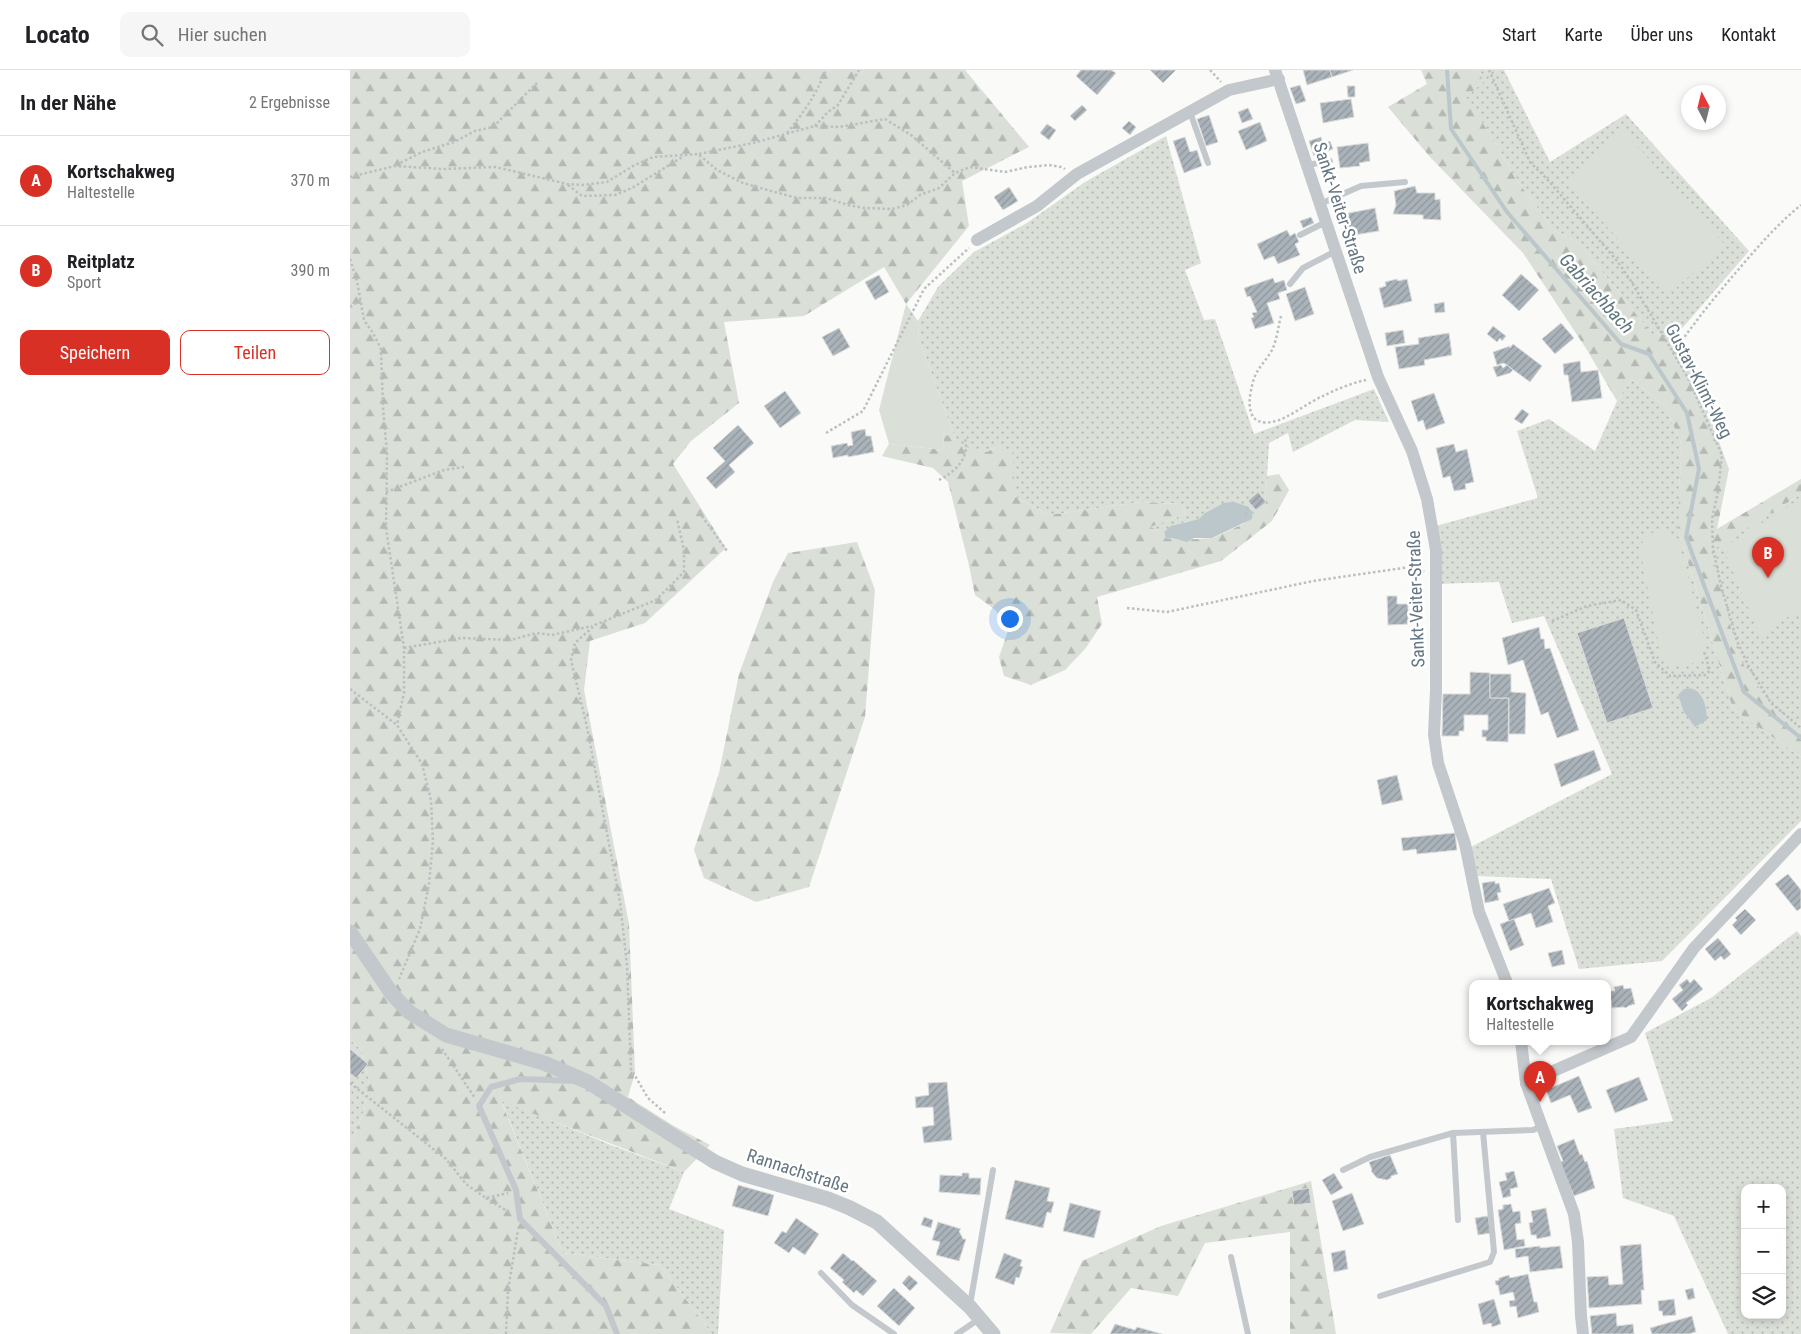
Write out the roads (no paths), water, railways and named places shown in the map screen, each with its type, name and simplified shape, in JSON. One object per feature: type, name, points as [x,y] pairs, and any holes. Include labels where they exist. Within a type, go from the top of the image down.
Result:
[{"type":"street","name":"Sankt-Veiter-Straße","points":[[977,240],[1037,206],[1074,176],[1229,90],[1277,75],[1378,377],[1412,451],[1427,499],[1436,550],[1436,691],[1434,734],[1438,763],[1465,844],[1479,912],[1506,980]]},
{"type":"street","points":[[1526,1083],[1631,1037],[1694,948],[1801,834]]},
{"type":"street","name":"Rannachstraße","points":[[350,932],[392,994],[409,1012],[446,1034],[544,1063],[588,1082],[715,1162],[733,1170],[828,1199],[877,1222],[970,1306],[993,1334]]},
{"type":"street","points":[[1521,1045],[1526,1083],[1574,1214],[1578,1242],[1583,1334]]},
{"type":"lane","points":[[1190,112],[1208,163]]},
{"type":"lane","points":[[1307,165],[1330,161]]},
{"type":"lane","points":[[1320,204],[1361,186],[1404,182]]},
{"type":"lane","points":[[1300,235],[1326,222]]},
{"type":"lane","points":[[1290,284],[1303,268],[1336,251]]},
{"type":"lane","name":"Rannachstraße","points":[[588,1082],[520,1079],[490,1087],[480,1106],[516,1190],[520,1219],[606,1306],[617,1334]]},
{"type":"lane","points":[[1343,1170],[1370,1157],[1453,1133],[1533,1130],[1542,1126]]},
{"type":"lane","points":[[1380,1296],[1490,1262],[1494,1252],[1483,1132]]},
{"type":"lane","points":[[1453,1133],[1458,1220]]},
{"type":"lane","points":[[970,1306],[975,1286],[992,1170]]},
{"type":"lane","points":[[1231,1257],[1248,1334]]},
{"type":"lane","points":[[821,1273],[852,1305],[894,1334]]},
{"type":"lane","points":[[957,1334],[980,1318]]},
{"type":"waterway","name":"Gabriachbach","points":[[1447,70],[1451,129],[1507,212],[1621,344],[1649,354],[1687,413],[1699,469],[1686,537],[1744,692],[1801,738]]},
{"type":"place","name":"Reitplatz","points":[[1768,578]]},
{"type":"place","name":"Kortschakweg","points":[[1540,1102]]}]
